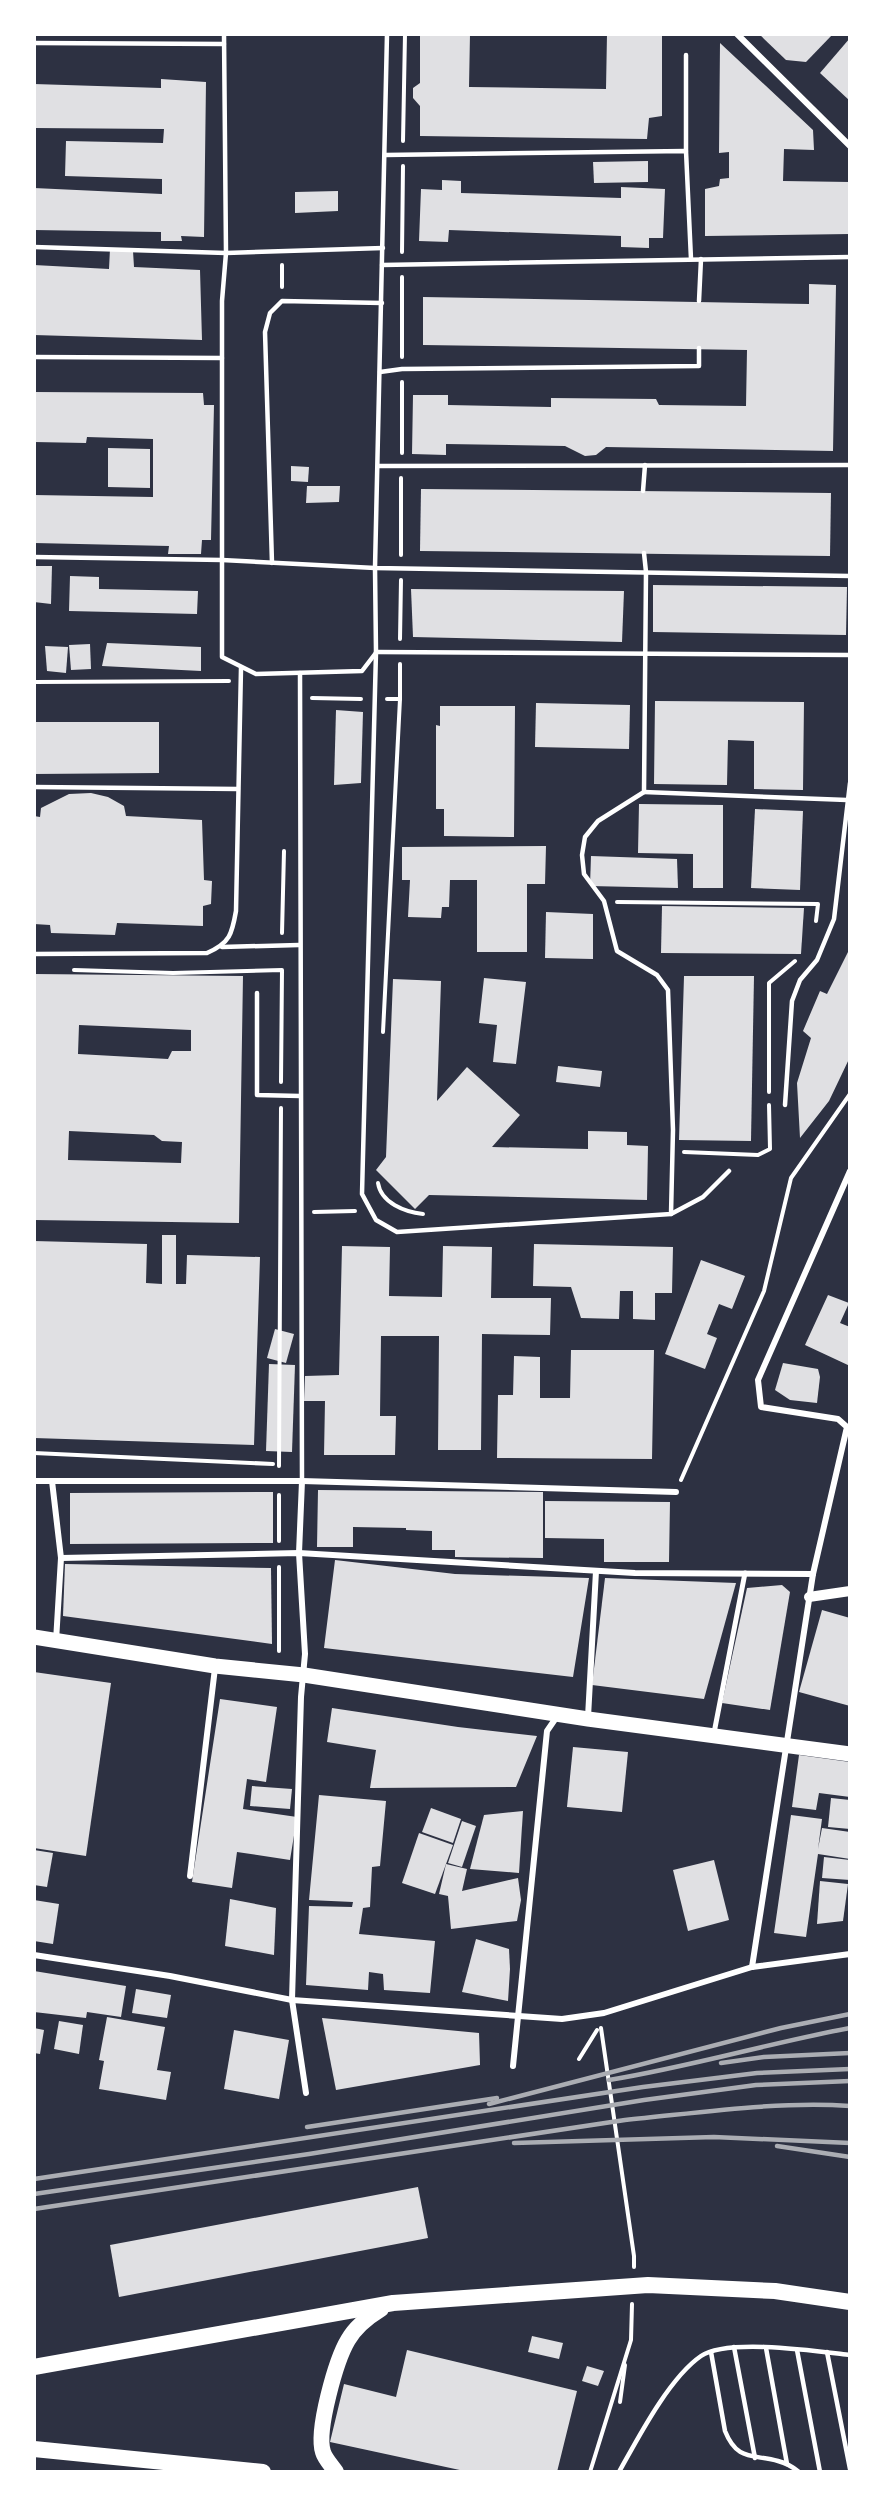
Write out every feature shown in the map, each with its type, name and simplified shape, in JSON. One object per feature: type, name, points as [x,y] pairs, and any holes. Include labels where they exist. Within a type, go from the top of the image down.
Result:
[{"type":"highway","points":[[34,2367],[393,2303],[648,2285],[775,2291],[849,2302]]},
{"type":"highway","points":[[336,2472],[323,2454],[320,2434],[332,2386],[347,2341],[365,2318],[393,2303]]},
{"type":"highway","points":[[34,2448],[263,2472]]},
{"type":"main road","points":[[34,1637],[215,1666],[304,1675],[588,1719],[849,1754]]},
{"type":"street","points":[[737,34],[849,146]]},
{"type":"street","points":[[752,1967],[813,1574],[847,1427],[838,1419],[762,1407],[758,1380],[849,1170]]},
{"type":"street","points":[[34,1481],[302,1481],[676,1492]]},
{"type":"street","points":[[52,1481],[61,1558],[56,1642]]},
{"type":"street","points":[[302,1481],[299,1553],[305,1654],[292,2000],[306,2093]]},
{"type":"street","points":[[61,1558],[299,1553],[635,1573],[813,1574]]},
{"type":"street","points":[[588,1719],[596,1571]]},
{"type":"street","points":[[714,1735],[745,1573]]},
{"type":"street","points":[[809,1597],[849,1591]]},
{"type":"street","points":[[190,1876],[215,1666]]},
{"type":"street","points":[[513,2066],[548,1731],[558,1714]]},
{"type":"street","points":[[34,1955],[170,1976],[292,2000],[562,2019],[604,2013],[752,1967],[849,1954]]},
{"type":"lane","points":[[224,34],[226,253],[222,301],[222,657],[241,669],[256,674],[362,672],[376,652]]},
{"type":"lane","points":[[387,34],[375,568],[375,699],[362,1194],[376,1220],[397,1232],[671,1214],[704,1197],[729,1171]]},
{"type":"lane","points":[[34,43],[224,44]]},
{"type":"lane","points":[[686,55],[686,151],[691,259]]},
{"type":"lane","points":[[385,155],[686,151]]},
{"type":"lane","points":[[34,247],[226,253],[383,248]]},
{"type":"lane","points":[[382,265],[849,257]]},
{"type":"lane","points":[[699,301],[701,259]]},
{"type":"lane","points":[[272,562],[265,332],[270,313],[282,302],[381,303]]},
{"type":"lane","points":[[380,372],[402,369],[699,366],[699,348]]},
{"type":"lane","points":[[34,357],[222,358]]},
{"type":"lane","points":[[643,491],[645,465]]},
{"type":"lane","points":[[378,466],[849,465]]},
{"type":"lane","points":[[644,553],[646,572],[644,792]]},
{"type":"lane","points":[[34,557],[222,560],[375,568],[849,576]]},
{"type":"lane","points":[[376,652],[849,654]]},
{"type":"lane","points":[[222,946],[233,931],[236,911],[241,669]]},
{"type":"lane","points":[[300,674],[302,1481]]},
{"type":"lane","points":[[785,1105],[792,1001],[800,980],[817,960],[834,919],[849,783]]},
{"type":"lane","points":[[34,787],[238,789]]},
{"type":"lane","points":[[671,1214],[673,1152],[668,990],[657,975],[617,951],[604,902],[584,874],[582,855],[585,837],[598,820],[644,792],[848,800]]},
{"type":"lane","points":[[34,954],[207,953],[222,946],[299,945]]},
{"type":"lane","points":[[257,993],[257,1095],[300,1096]]},
{"type":"lane","points":[[734,2347],[755,2458]]},
{"type":"lane","points":[[619,2472],[643,2430],[676,2382],[701,2356],[734,2347],[849,2355]]},
{"type":"lane","points":[[766,2348],[787,2464]]},
{"type":"lane","points":[[797,2350],[820,2472]]},
{"type":"lane","points":[[711,2352],[724,2431],[729,2442],[741,2454],[787,2464],[800,2472]]},
{"type":"lane","points":[[827,2352],[849,2469]]},
{"type":"path","points":[[282,302],[283,252]]},
{"type":"path","points":[[299,697],[400,699],[382,1038]]},
{"type":"path","points":[[604,902],[818,904],[816,924]]},
{"type":"path","points":[[673,1152],[758,1155],[770,1149],[769,984],[799,957]]},
{"type":"path","points":[[69,970],[173,973],[282,970],[279,1651]]},
{"type":"path","points":[[676,1492],[764,1291],[791,1178],[849,1094]]},
{"type":"path","points":[[378,1181],[379,1190],[401,1210]]},
{"type":"path","points":[[280,1213],[401,1210],[432,1214]]},
{"type":"path","points":[[34,1453],[279,1464]]},
{"type":"path","points":[[579,2060],[600,2024],[634,2268]]},
{"type":"path","points":[[590,2472],[631,2340],[633,2292]]},
{"type":"path","points":[[620,2402],[625,2365]]},
{"type":"building","points":[[420,34],[470,34],[469,87],[606,89],[607,34],[662,34],[662,116],[649,118],[647,139],[420,136],[420,106],[413,98],[413,88],[420,83]]},
{"type":"building","points":[[759,34],[833,34],[806,62],[786,60]]},
{"type":"building","points":[[850,38],[850,101],[820,73]]},
{"type":"building","points":[[720,43],[813,130],[814,150],[784,149],[783,181],[850,182],[850,234],[705,236],[705,189],[719,186],[720,179],[729,178],[729,152],[719,153]]},
{"type":"building","points":[[161,79],[206,82],[204,237],[181,236],[182,241],[161,241],[161,232],[34,230],[34,188],[162,194],[162,179],[65,176],[66,141],[163,143],[164,129],[34,128],[34,84],[161,88]]},
{"type":"building","points":[[648,161],[648,182],[594,183],[593,162]]},
{"type":"building","points":[[442,180],[461,181],[461,193],[621,198],[621,187],[665,189],[663,238],[649,238],[649,248],[621,247],[621,236],[449,230],[448,242],[419,241],[421,189],[442,190]]},
{"type":"building","points":[[338,191],[338,211],[295,213],[295,192]]},
{"type":"building","points":[[110,249],[133,251],[134,267],[200,270],[202,340],[34,335],[34,265],[109,269]]},
{"type":"building","points":[[809,284],[836,285],[833,451],[606,447],[596,455],[585,456],[565,446],[446,444],[446,455],[412,454],[413,395],[448,395],[448,405],[551,407],[551,398],[656,399],[659,405],[746,406],[747,350],[423,345],[423,297],[809,304]]},
{"type":"building","points":[[34,392],[203,393],[204,405],[214,405],[211,540],[202,540],[201,554],[168,554],[169,546],[34,543],[34,495],[153,497],[153,439],[87,437],[86,443],[34,442]]},
{"type":"building","points":[[108,448],[150,449],[150,488],[108,487]]},
{"type":"building","points":[[291,466],[309,467],[308,482],[291,481]]},
{"type":"building","points":[[307,486],[340,486],[339,502],[306,503]]},
{"type":"building","points":[[421,489],[831,493],[830,556],[420,551]]},
{"type":"building","points":[[34,566],[52,566],[51,604],[34,602]]},
{"type":"building","points":[[70,576],[99,577],[99,589],[198,591],[197,614],[69,611]]},
{"type":"building","points":[[653,585],[847,587],[846,635],[653,632]]},
{"type":"building","points":[[411,589],[624,591],[622,642],[413,637]]},
{"type":"building","points":[[107,643],[201,647],[201,671],[102,666]]},
{"type":"building","points":[[90,644],[91,669],[71,670],[69,645]]},
{"type":"building","points":[[45,646],[68,647],[66,673],[47,671]]},
{"type":"building","points":[[655,701],[804,702],[803,790],[754,789],[754,741],[728,740],[727,785],[654,784]]},
{"type":"building","points":[[536,703],[630,705],[629,749],[535,747]]},
{"type":"building","points":[[440,706],[515,706],[514,837],[444,836],[444,809],[436,809],[436,725],[440,726]]},
{"type":"building","points":[[336,710],[363,712],[361,783],[334,785]]},
{"type":"building","points":[[34,722],[159,722],[159,773],[34,774]]},
{"type":"building","points":[[91,793],[108,797],[124,806],[126,816],[202,820],[204,880],[212,881],[211,904],[203,906],[203,926],[117,923],[115,935],[51,933],[50,925],[34,924],[34,816],[40,817],[41,808],[69,794]]},
{"type":"building","points":[[639,804],[723,805],[723,888],[693,888],[693,854],[638,853]]},
{"type":"building","points":[[755,809],[803,811],[800,890],[751,888]]},
{"type":"building","points":[[546,846],[545,884],[527,884],[527,952],[477,952],[477,880],[450,880],[449,907],[442,907],[441,918],[408,917],[410,880],[402,880],[402,847]]},
{"type":"building","points":[[591,856],[677,859],[678,888],[590,886]]},
{"type":"building","points":[[662,906],[804,908],[801,954],[661,953]]},
{"type":"building","points":[[546,912],[593,914],[593,959],[545,958]]},
{"type":"building","points":[[850,948],[850,1057],[829,1101],[800,1138],[797,1083],[811,1038],[803,1031],[820,991],[827,994]]},
{"type":"building","points":[[34,974],[243,976],[239,1223],[34,1220]],"holes":[[[79,1025],[191,1030],[191,1051],[172,1051],[168,1059],[78,1054]],[[69,1131],[154,1135],[162,1141],[182,1142],[181,1163],[68,1160]]]},
{"type":"building","points":[[684,976],[754,976],[751,1141],[679,1140]]},
{"type":"building","points":[[484,978],[526,982],[516,1064],[493,1062],[497,1025],[479,1023]]},
{"type":"building","points":[[393,979],[441,981],[437,1101],[467,1067],[520,1115],[492,1147],[588,1149],[588,1131],[627,1132],[627,1145],[648,1146],[647,1200],[429,1195],[415,1209],[376,1170],[386,1157]]},
{"type":"building","points":[[558,1066],[602,1071],[600,1087],[556,1082]]},
{"type":"building","points":[[162,1235],[176,1235],[176,1284],[186,1284],[187,1255],[260,1257],[254,1445],[34,1438],[34,1241],[147,1244],[146,1283],[162,1284]]},
{"type":"building","points":[[534,1244],[673,1247],[672,1293],[655,1293],[655,1320],[633,1319],[633,1291],[620,1291],[619,1319],[581,1318],[571,1287],[533,1286]]},
{"type":"building","points":[[342,1246],[390,1247],[389,1296],[442,1297],[443,1246],[492,1247],[491,1298],[551,1298],[550,1335],[482,1334],[481,1450],[438,1450],[439,1336],[381,1336],[380,1416],[396,1416],[395,1455],[324,1455],[325,1401],[304,1401],[305,1376],[339,1375]]},
{"type":"building","points":[[701,1260],[745,1276],[732,1309],[719,1304],[707,1334],[717,1338],[705,1369],[665,1354]]},
{"type":"building","points":[[828,1295],[849,1303],[840,1323],[850,1327],[850,1366],[805,1345]]},
{"type":"building","points":[[275,1329],[294,1334],[286,1363],[267,1358]]},
{"type":"building","points":[[571,1350],[654,1350],[652,1459],[497,1458],[498,1395],[513,1395],[514,1356],[540,1357],[540,1398],[570,1398]]},
{"type":"building","points":[[783,1363],[818,1369],[820,1377],[817,1403],[790,1400],[775,1390]]},
{"type":"building","points":[[269,1364],[295,1365],[292,1452],[266,1451]]},
{"type":"building","points":[[318,1490],[543,1492],[543,1558],[455,1557],[455,1550],[432,1550],[432,1531],[406,1530],[406,1528],[353,1527],[353,1547],[317,1547]]},
{"type":"building","points":[[273,1492],[273,1543],[70,1544],[70,1493]]},
{"type":"building","points":[[545,1501],[670,1502],[669,1562],[604,1562],[604,1539],[545,1538]]},
{"type":"building","points":[[335,1560],[455,1574],[589,1578],[573,1677],[324,1648]]},
{"type":"building","points":[[65,1564],[271,1568],[272,1644],[63,1616]]},
{"type":"building","points":[[605,1578],[736,1583],[704,1699],[592,1685]]},
{"type":"building","points":[[782,1585],[790,1592],[770,1710],[722,1703],[747,1588]]},
{"type":"building","points":[[822,1610],[850,1618],[850,1706],[799,1692]]},
{"type":"building","points":[[34,1672],[111,1683],[86,1856],[34,1848]]},
{"type":"building","points":[[220,1699],[277,1707],[266,1782],[247,1779],[243,1809],[297,1817],[290,1860],[237,1852],[232,1888],[192,1882]]},
{"type":"building","points":[[332,1708],[537,1736],[516,1787],[370,1788],[376,1750],[327,1742]]},
{"type":"building","points":[[573,1747],[628,1752],[622,1812],[567,1807]]},
{"type":"building","points":[[799,1755],[850,1762],[850,1797],[819,1793],[816,1810],[792,1807]]},
{"type":"building","points":[[252,1786],[292,1789],[290,1809],[250,1806]]},
{"type":"building","points":[[319,1795],[386,1801],[380,1866],[372,1867],[370,1907],[363,1908],[359,1934],[435,1941],[430,1993],[384,1990],[383,1974],[369,1972],[368,1990],[306,1985],[309,1906],[352,1907],[353,1902],[309,1900]]},
{"type":"building","points":[[831,1798],[850,1800],[850,1829],[828,1827]]},
{"type":"building","points":[[431,1808],[461,1819],[453,1843],[422,1832]]},
{"type":"building","points":[[523,1811],[519,1873],[470,1869],[484,1815]]},
{"type":"building","points":[[791,1815],[822,1819],[818,1849],[822,1828],[850,1832],[850,1859],[818,1854],[806,1937],[774,1933]]},
{"type":"building","points":[[462,1821],[476,1826],[462,1867],[448,1863]]},
{"type":"building","points":[[419,1833],[453,1845],[435,1894],[402,1883]]},
{"type":"building","points":[[34,1850],[53,1853],[47,1887],[34,1885]]},
{"type":"building","points":[[824,1857],[850,1860],[850,1880],[822,1878]]},
{"type":"building","points":[[714,1860],[729,1920],[688,1931],[673,1870]]},
{"type":"building","points":[[446,1864],[467,1869],[462,1891],[518,1878],[521,1900],[517,1921],[451,1929],[448,1896],[439,1894]]},
{"type":"building","points":[[820,1881],[848,1884],[843,1921],[817,1924]]},
{"type":"building","points":[[230,1899],[276,1908],[274,1955],[225,1946]]},
{"type":"building","points":[[34,1900],[59,1904],[53,1944],[34,1941]]},
{"type":"building","points":[[476,1939],[509,1949],[508,2001],[462,1992]]},
{"type":"building","points":[[34,1971],[126,1986],[121,2017],[87,2012],[86,2018],[34,2012]]},
{"type":"building","points":[[136,1989],[171,1995],[167,2018],[132,2013]]},
{"type":"building","points":[[107,2017],[165,2027],[157,2070],[171,2072],[166,2100],[99,2089],[104,2061],[99,2060]]},
{"type":"building","points":[[322,2018],[479,2033],[480,2065],[336,2090]]},
{"type":"building","points":[[59,2021],[83,2025],[79,2054],[54,2049]]},
{"type":"building","points":[[34,2028],[44,2030],[40,2054],[34,2053]]},
{"type":"building","points":[[234,2030],[289,2040],[279,2099],[224,2089]]},
{"type":"building","points":[[418,2187],[428,2238],[119,2297],[110,2245]]},
{"type":"building","points":[[532,2336],[563,2343],[559,2359],[528,2352]]},
{"type":"building","points":[[407,2350],[577,2391],[557,2472],[469,2472],[330,2442],[344,2384],[396,2397]]},
{"type":"building","points":[[587,2366],[604,2371],[598,2386],[582,2381]]},
{"type":"railway","points":[[489,2104],[781,2028],[850,2014]]},
{"type":"railway","points":[[609,2080],[850,2028]]},
{"type":"railway","points":[[721,2063],[764,2057],[850,2053]]},
{"type":"railway","points":[[34,2179],[643,2087],[757,2073],[850,2069]]},
{"type":"railway","points":[[34,2194],[309,2154],[644,2100],[756,2085],[850,2081]]},
{"type":"railway","points":[[307,2127],[497,2098]]},
{"type":"railway","points":[[34,2209],[625,2120],[766,2106],[850,2106]]},
{"type":"railway","points":[[514,2143],[714,2137],[850,2143]]},
{"type":"railway","points":[[777,2146],[850,2157]]}]
